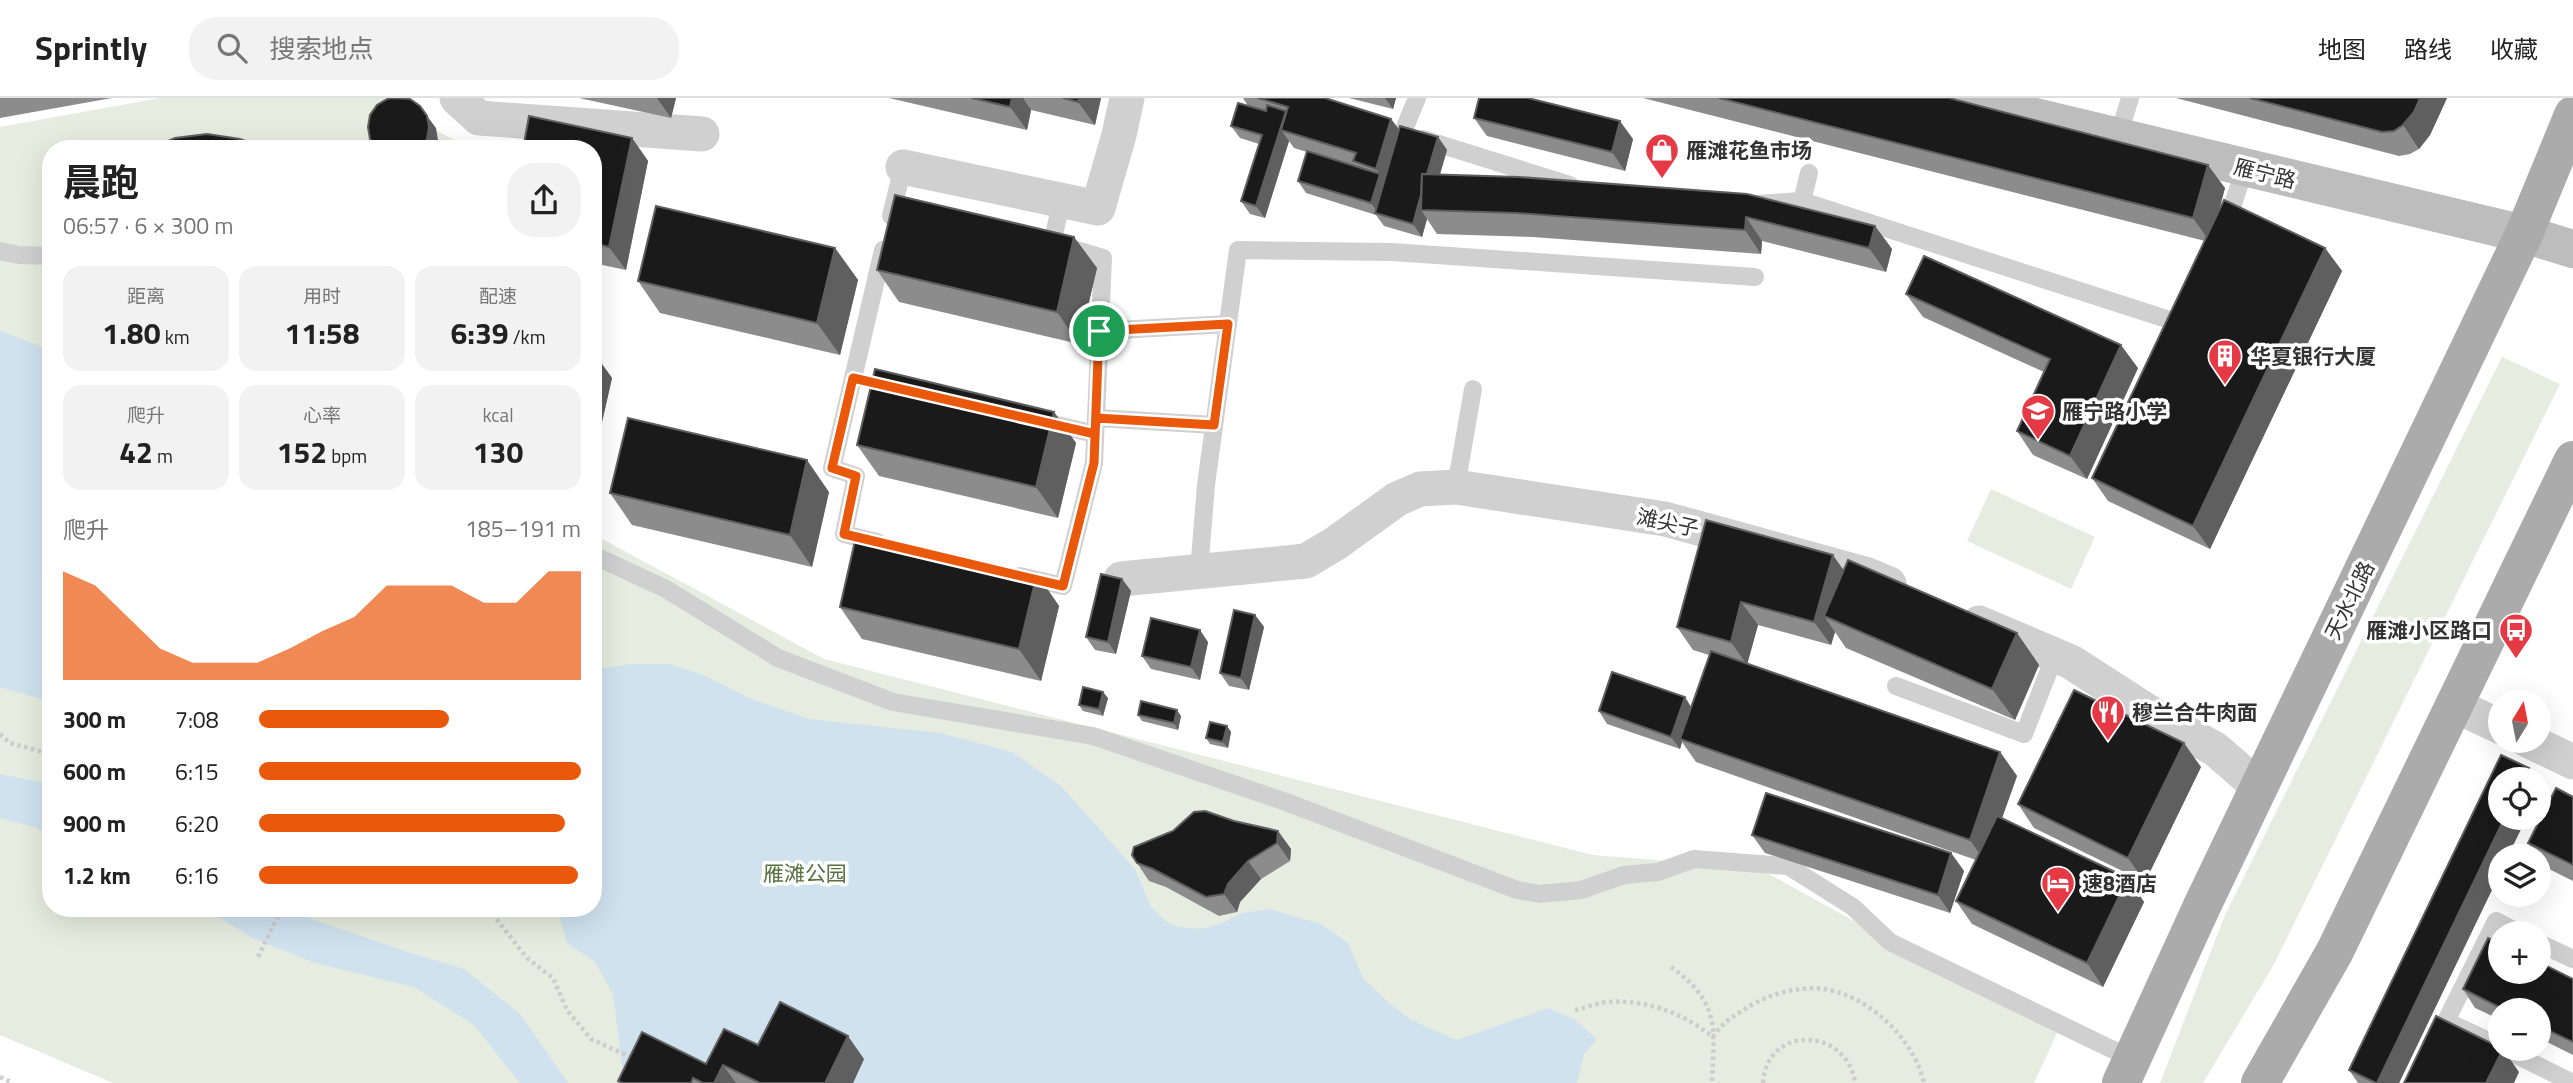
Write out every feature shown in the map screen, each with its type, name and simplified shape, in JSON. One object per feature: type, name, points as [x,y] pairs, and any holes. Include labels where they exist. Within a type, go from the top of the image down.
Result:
[{"type":"main road","name":"雁宁路","points":[[1956,98],[2524,234],[2573,249]]},
{"type":"main road","name":"天水北路","points":[[2127,1071],[2202,906],[2524,234],[2573,115]]},
{"type":"main road","points":[[2260,1083],[2335,951],[2573,460]]},
{"type":"street","points":[[457,98],[479,118],[702,134]]},
{"type":"street","points":[[902,167],[1098,208],[1127,98]]},
{"type":"street","name":"滩尖子","points":[[1121,579],[1306,561],[1336,543],[1396,499],[1420,489],[1456,486],[1665,520],[1866,574],[1916,596]]},
{"type":"street","points":[[1954,612],[2071,662],[2147,711],[2215,748],[2259,788]]},
{"type":"street","points":[[2454,705],[2488,721]]},
{"type":"street","points":[[2552,752],[2573,762]]},
{"type":"lane","points":[[1417,98],[1396,130],[1561,184],[1588,188]]},
{"type":"lane","points":[[2118,137],[2130,98]]},
{"type":"lane","points":[[896,547],[844,534],[856,476],[832,468],[860,379],[902,167]]},
{"type":"lane","points":[[2220,243],[2245,168]]},
{"type":"lane","points":[[1802,201],[1808,173]]},
{"type":"lane","points":[[998,571],[1063,586],[1094,463],[1103,258],[1052,243],[1062,200]]},
{"type":"lane","points":[[1737,205],[1802,201],[2182,324],[2193,301]]},
{"type":"lane","points":[[1199,571],[1206,485],[1238,250],[1392,251],[1755,277]]},
{"type":"lane","points":[[0,251],[42,256]]},
{"type":"lane","points":[[1099,331],[1228,324]]},
{"type":"lane","points":[[1456,486],[1473,390]]},
{"type":"lane","points":[[1028,418],[1095,426],[1214,425]]},
{"type":"lane","points":[[602,559],[666,589],[778,657],[893,702],[1093,736],[1286,802],[1517,890],[1540,894],[1581,891],[1623,875],[1658,872],[1694,859],[1788,866],[1853,907],[1890,942],[2127,1071]]},
{"type":"lane","points":[[1896,686],[2024,734],[2055,656]]},
{"type":"lane","points":[[2488,937],[2446,1021],[2488,1041]]},
{"type":"lane","points":[[2551,949],[2573,959]]},
{"type":"lane","points":[[2528,1061],[2573,1083]]},
{"type":"path","points":[[0,734],[10,743],[42,752]]},
{"type":"path","points":[[258,957],[278,917]]},
{"type":"path","points":[[495,917],[527,958],[552,978],[567,1010],[591,1039],[639,1061]]},
{"type":"path","points":[[1671,967],[1684,976],[1709,1007],[1713,1037],[1712,1083]]},
{"type":"path","points":[[1713,1037],[1722,1024],[1762,998],[1803,988],[1837,992],[1861,1003],[1885,1020],[1908,1044],[1920,1064],[1924,1083]]},
{"type":"path","points":[[1574,1010],[1606,1002],[1667,1009],[1696,1024],[1713,1037]]},
{"type":"path","points":[[1763,1083],[1765,1068],[1771,1057],[1779,1048],[1802,1039],[1826,1044],[1836,1050],[1848,1063],[1855,1083]]},
{"type":"path","points":[[0,1077],[13,1083]]},
{"type":"green space","name":"雁滩公园","points":[[160,98],[384,98],[385,104],[455,140],[42,140],[42,917],[602,917],[602,539],[824,659],[1593,855],[1758,868],[2057,1033],[2034,1083],[113,1083],[0,1035],[0,127]]},
{"type":"green space","points":[[2502,357],[2560,384],[2274,964],[2203,1083],[2160,1083],[2225,915]]},
{"type":"green space","points":[[1991,489],[2095,537],[2071,589],[1967,541]]},
{"type":"water","points":[[0,331],[42,347],[42,699],[0,687]]},
{"type":"water","points":[[631,664],[669,664],[703,675],[754,700],[809,719],[940,733],[1012,752],[1061,786],[1135,869],[1151,907],[1168,923],[1201,929],[1220,924],[1242,913],[1270,909],[1321,924],[1348,943],[1363,978],[1388,1002],[1411,1020],[1457,1040],[1548,1008],[1574,1019],[1597,1039],[1584,1054],[1577,1083],[631,1083],[624,1079],[613,994],[595,962],[567,943],[560,917],[602,917],[602,669]]},
{"type":"water","points":[[0,774],[42,782],[42,832],[0,818]]},
{"type":"water","points":[[218,917],[309,917],[464,969],[520,1014],[568,1083],[520,1083],[474,1025],[414,987],[315,963],[253,938]]},
{"type":"building","points":[[972,98],[1012,98],[1010,107]]},
{"type":"building","points":[[1063,98],[1079,98],[1078,102]]},
{"type":"building","points":[[1258,98],[1325,98],[1391,119],[1376,169],[1353,161],[1356,153],[1281,130],[1288,107]]},
{"type":"building","points":[[1479,98],[1528,98],[1620,121],[1612,152],[1474,118]]},
{"type":"building","points":[[1719,98],[1949,98],[2208,165],[2193,218]]},
{"type":"building","points":[[2250,98],[2420,98],[2414,112],[2403,125],[2394,131],[2382,132]]},
{"type":"building","points":[[387,99],[410,99],[420,106],[427,116],[429,127],[426,140],[371,140],[368,127],[370,115],[377,105]]},
{"type":"building","points":[[1238,103],[1266,111],[1267,105],[1286,111],[1256,206],[1241,201],[1262,135],[1231,126]]},
{"type":"building","points":[[529,116],[632,138],[609,247],[602,245],[602,140],[525,140]]},
{"type":"building","points":[[1400,126],[1438,137],[1427,174],[1422,174],[1421,195],[1413,224],[1375,213]]},
{"type":"building","points":[[207,134],[243,140],[170,140]]},
{"type":"building","points":[[1307,151],[1380,174],[1371,203],[1298,181]]},
{"type":"building","points":[[1422,174],[1519,177],[1747,194],[1875,226],[1869,248],[1746,217],[1745,230],[1516,213],[1421,210]]},
{"type":"building","points":[[895,195],[1074,237],[1057,312],[877,270]]},
{"type":"building","name":"华夏银行大厦","points":[[2224,200],[2325,248],[2193,526],[2092,478]]},
{"type":"building","points":[[656,206],[835,248],[817,323],[638,281]]},
{"type":"building","points":[[1924,256],[2121,345],[2070,456],[2017,431],[2050,359],[1906,294]]},
{"type":"building","points":[[875,369],[1054,412],[1036,487],[857,445]]},
{"type":"building","points":[[628,418],[807,460],[790,535],[610,493]]},
{"type":"building","points":[[1706,520],[1833,555],[1814,622],[1741,602],[1731,642],[1677,627]]},
{"type":"building","points":[[857,532],[1037,574],[1019,649],[840,607]]},
{"type":"building","points":[[1848,560],[2017,633],[1992,689],[1824,616]]},
{"type":"building","points":[[1101,574],[1122,579],[1108,642],[1086,637]]},
{"type":"building","points":[[1234,610],[1255,615],[1241,678],[1220,673]]},
{"type":"building","points":[[1151,618],[1200,630],[1191,667],[1142,656]]},
{"type":"building","points":[[1711,651],[2000,752],[1970,840],[1680,739]]},
{"type":"building","points":[[1612,672],[1685,697],[1671,737],[1599,711]]},
{"type":"building","points":[[1083,687],[1103,692],[1099,709],[1079,705]]},
{"type":"building","points":[[2074,690],[2184,743],[2128,858],[2018,804]]},
{"type":"building","points":[[1141,701],[1177,710],[1174,723],[1138,715]]},
{"type":"building","points":[[1210,722],[1227,726],[1223,742],[1206,738]]},
{"type":"building","points":[[2501,755],[2527,767],[2495,767]]},
{"type":"building","points":[[2488,782],[2488,830],[2499,830],[2492,844],[2488,844],[2488,852],[2377,1083],[2349,1070]]},
{"type":"building","points":[[2556,788],[2573,797],[2573,865],[2551,854],[2551,844],[2528,843],[2535,830],[2551,830],[2551,798]]},
{"type":"building","points":[[1766,793],[1951,853],[1938,895],[1752,835]]},
{"type":"building","points":[[1205,811],[1278,831],[1277,843],[1248,861],[1228,884],[1224,894],[1206,897],[1137,863],[1132,855],[1134,847],[1173,831],[1194,812]]},
{"type":"building","name":"速8酒店","points":[[1997,816],[2128,878],[2087,963],[1956,901]]},
{"type":"building","points":[[2488,938],[2488,984],[2551,984],[2551,968],[2573,979],[2573,1042],[2551,1032],[2551,998],[2488,998],[2488,1002],[2463,989]]},
{"type":"building","points":[[780,1002],[848,1036],[826,1081],[830,1083],[760,1083],[723,1065],[714,1083],[703,1083],[693,1078],[691,1083],[618,1081],[642,1032],[706,1064],[724,1029],[758,1045]]},
{"type":"building","points":[[2436,1016],[2488,1042],[2488,1061],[2497,1061],[2486,1083],[2404,1083]]},
{"type":"place","name":"雁滩花鱼市场","points":[[1662,180]]},
{"type":"place","name":"华夏银行大厦","points":[[2225,386]]},
{"type":"place","name":"雁宁路小学","points":[[2038,441]]},
{"type":"place","name":"雁滩小区路口","points":[[2516,660]]},
{"type":"place","name":"穆兰合牛肉面","points":[[2108,742]]},
{"type":"place","name":"速8酒店","points":[[2058,913]]},
{"type":"route","points":[[1099,331],[1095,434],[1094,463],[1063,586],[844,534],[856,476],[832,468],[853,378],[1095,434],[1096,418],[1214,425],[1228,324],[1099,331]]}]
